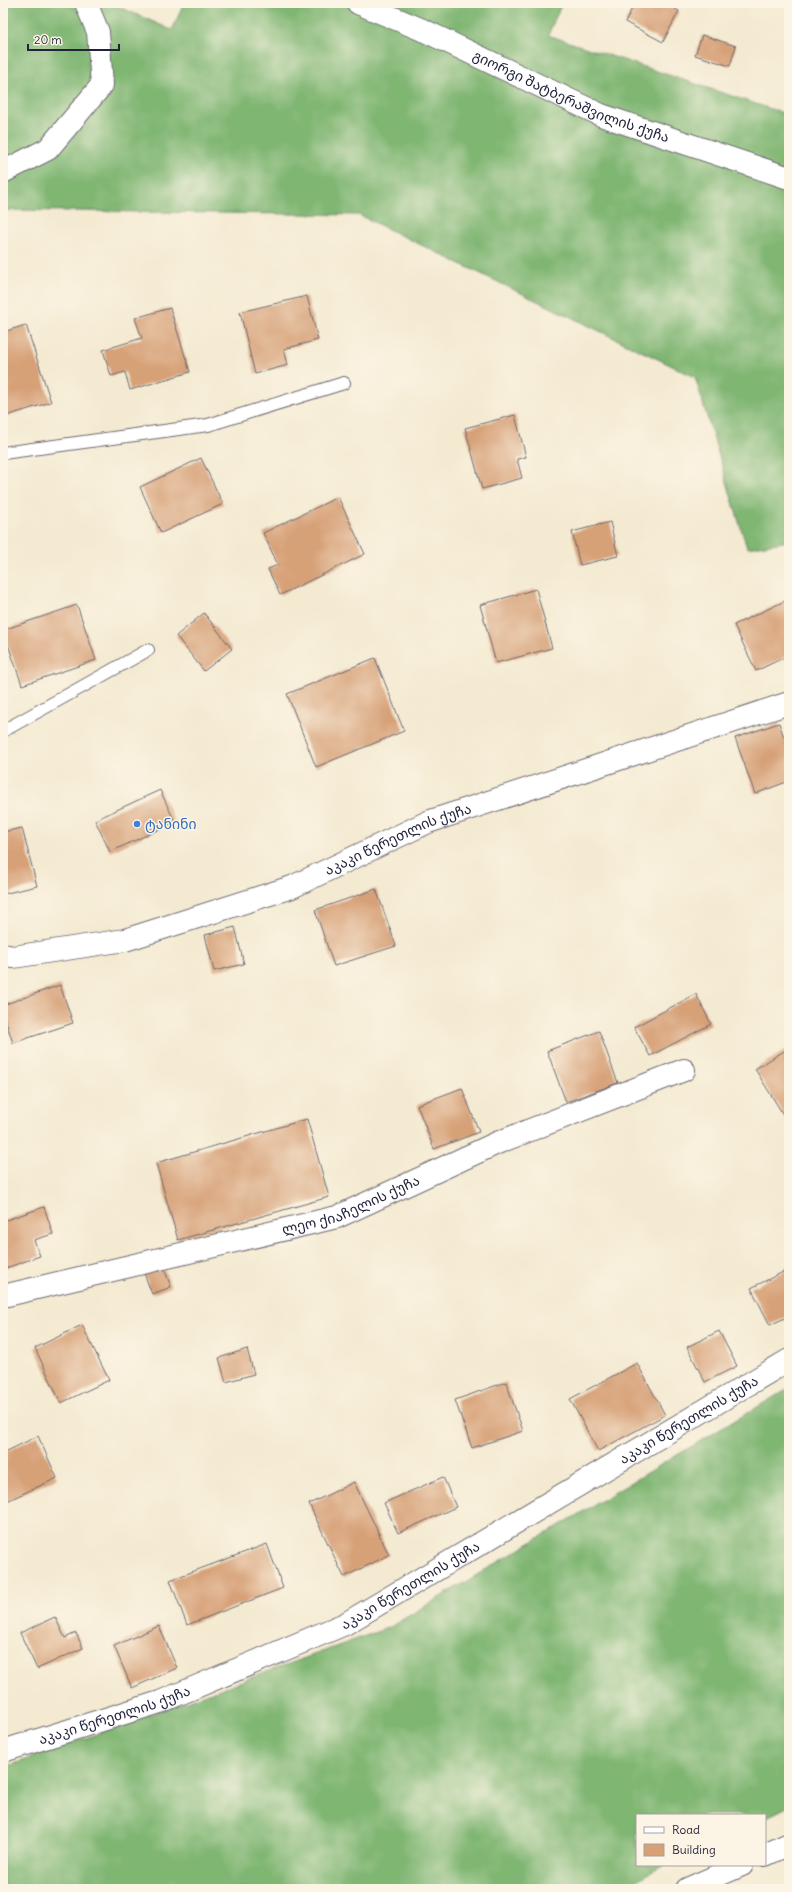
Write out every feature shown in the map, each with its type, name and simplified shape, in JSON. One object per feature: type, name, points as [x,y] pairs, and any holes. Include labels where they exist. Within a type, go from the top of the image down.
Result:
[{"type":"street","points":[[3,172],[48,149],[102,84],[98,32],[86,3]]},
{"type":"street","name":"გიორგი შატბერაშვილის ქუჩა","points":[[358,3],[425,31],[601,115],[789,178]]},
{"type":"street","name":"აკაკი წერეთლის ქუჩა","points":[[3,955],[13,957],[125,940],[292,887],[428,822],[789,703]]},
{"type":"street","name":"ლეო ქიაჩელის ქუჩა","points":[[3,1296],[337,1217],[497,1143],[684,1070]]},
{"type":"street","name":"აკაკი წერეთლის ქუჩა","points":[[3,1751],[160,1702],[345,1624],[789,1360]]},
{"type":"street","points":[[766,1855],[789,1844]]},
{"type":"street","points":[[687,1889],[740,1866]]},
{"type":"lane","points":[[3,453],[208,425],[344,383]]},
{"type":"lane","points":[[3,731],[148,650]]},
{"type":"green space","points":[[3,3],[110,3],[172,30],[184,3],[562,3],[548,35],[789,115],[789,541],[747,548],[695,377],[359,215],[3,210]]},
{"type":"green space","points":[[789,1388],[789,1806],[766,1818],[766,1814],[636,1814],[636,1866],[664,1866],[619,1889],[3,1889],[3,1768],[390,1627]]},
{"type":"building","points":[[635,3],[663,3],[679,11],[663,42],[625,22]]},
{"type":"building","points":[[702,35],[736,46],[730,66],[695,55]]},
{"type":"building","points":[[307,296],[318,340],[284,349],[288,365],[255,374],[240,312]]},
{"type":"building","points":[[170,308],[190,372],[130,390],[125,372],[111,376],[103,350],[142,338],[135,318]]},
{"type":"building","points":[[26,325],[51,402],[3,417],[3,332]]},
{"type":"building","points":[[515,415],[526,457],[517,459],[522,478],[482,489],[465,428]]},
{"type":"building","points":[[201,458],[223,504],[161,533],[140,487]]},
{"type":"building","points":[[338,497],[365,554],[280,595],[268,569],[278,565],[263,533]]},
{"type":"building","points":[[610,522],[618,556],[580,565],[572,532]]},
{"type":"building","points":[[3,549],[6,558],[3,559]]},
{"type":"building","points":[[536,589],[552,648],[496,663],[480,605]]},
{"type":"building","points":[[789,599],[789,655],[756,671],[734,625]]},
{"type":"building","points":[[77,605],[96,660],[22,685],[3,630]]},
{"type":"building","points":[[204,613],[232,649],[204,671],[176,636]]},
{"type":"building","points":[[375,658],[404,731],[316,767],[287,694]]},
{"type":"building","points":[[779,723],[789,752],[789,781],[755,794],[735,738]]},
{"type":"building","points":[[160,790],[175,822],[110,852],[95,820]]},
{"type":"building","points":[[22,828],[37,886],[3,894],[3,832]]},
{"type":"building","points":[[376,889],[396,946],[334,966],[315,910]]},
{"type":"building","points":[[235,927],[244,964],[214,971],[205,935]]},
{"type":"building","points":[[60,985],[73,1023],[13,1043],[3,1013],[3,1005]]},
{"type":"building","points":[[696,994],[711,1024],[650,1056],[634,1027]]},
{"type":"building","points":[[599,1031],[618,1083],[566,1102],[547,1051]]},
{"type":"building","points":[[789,1048],[789,1124],[755,1069]]},
{"type":"building","points":[[462,1088],[479,1132],[434,1149],[417,1105]]},
{"type":"building","points":[[307,1119],[329,1197],[178,1240],[156,1163]]},
{"type":"building","points":[[44,1207],[53,1234],[34,1240],[40,1256],[3,1269],[3,1221]]},
{"type":"building","points":[[161,1260],[171,1287],[152,1294],[142,1268]]},
{"type":"building","points":[[789,1269],[789,1316],[770,1325],[751,1288]]},
{"type":"building","points":[[82,1325],[109,1380],[61,1403],[35,1348]]},
{"type":"building","points":[[719,1331],[737,1366],[705,1382],[687,1347]]},
{"type":"building","points":[[247,1349],[254,1374],[226,1382],[219,1358]]},
{"type":"building","points":[[637,1363],[665,1415],[598,1451],[570,1399]]},
{"type":"building","points":[[506,1382],[523,1431],[472,1448],[455,1400]]},
{"type":"building","points":[[38,1436],[57,1478],[7,1501],[3,1492],[3,1453]]},
{"type":"building","points":[[443,1477],[456,1507],[398,1533],[384,1503]]},
{"type":"building","points":[[354,1482],[389,1555],[344,1577],[309,1504]]},
{"type":"building","points":[[267,1544],[283,1588],[187,1625],[170,1580]]},
{"type":"building","points":[[55,1617],[65,1638],[76,1633],[83,1648],[37,1669],[20,1633]]},
{"type":"building","points":[[159,1626],[177,1668],[132,1688],[114,1646]]},
{"type":"place","name":"ტანინი","points":[[137,824]]}]
